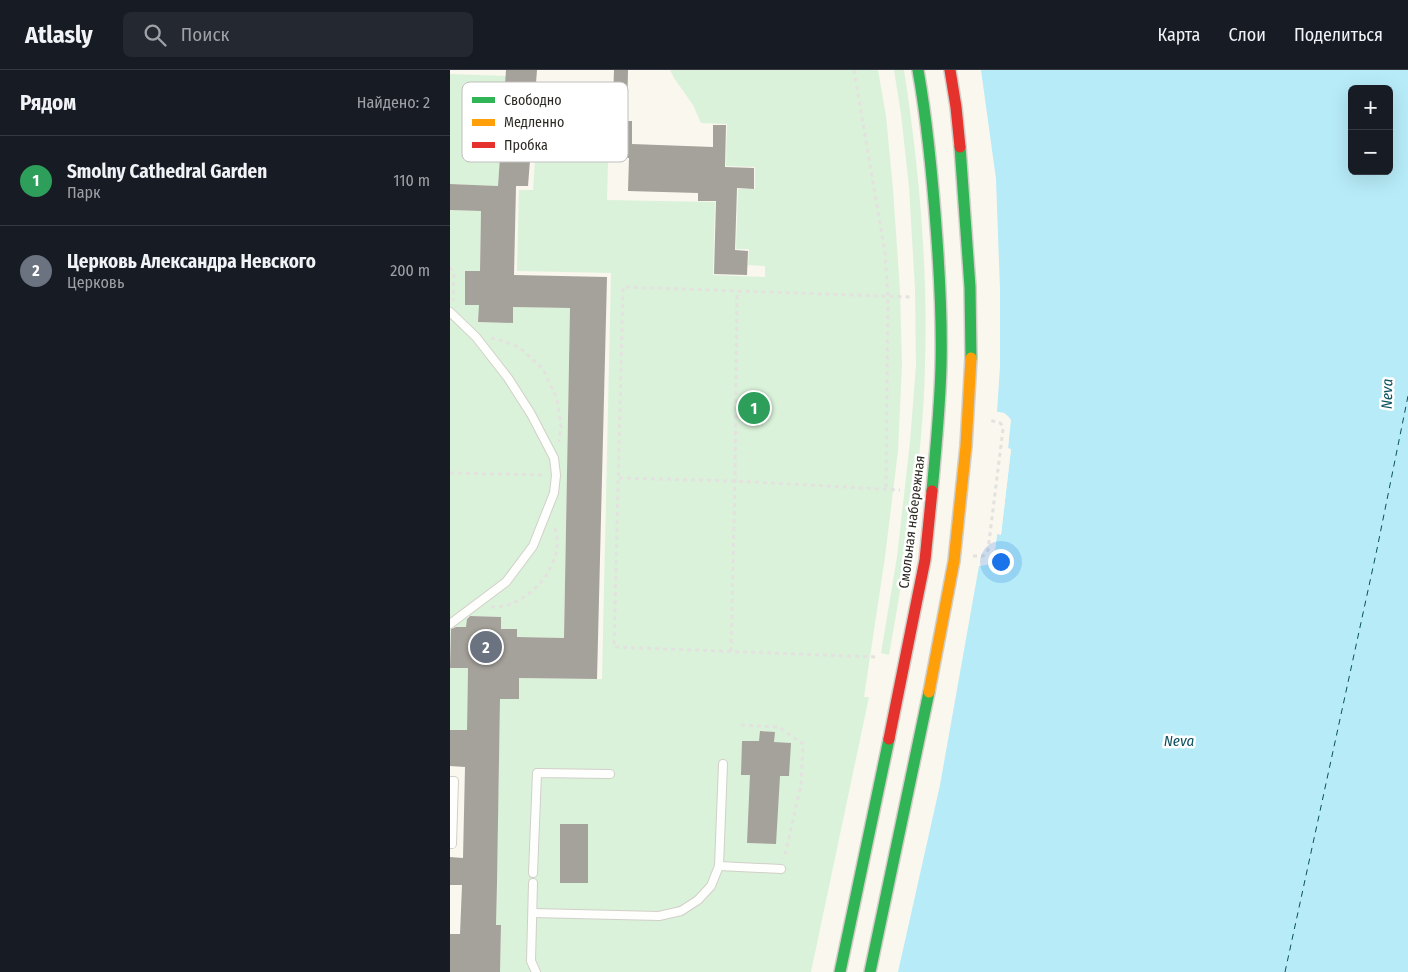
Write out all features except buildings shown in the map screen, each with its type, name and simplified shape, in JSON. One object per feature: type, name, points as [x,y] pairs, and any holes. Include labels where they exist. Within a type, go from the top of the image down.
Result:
[{"type":"main road","name":"Смольная набережная","points":[[840,972],[925,560],[937,443],[941,365],[940,288],[933,185],[925,111],[918,70]]},
{"type":"main road","points":[[870,972],[927,704],[952,571],[966,446],[971,366],[970,287],[963,182],[956,107],[950,70]]},
{"type":"lane","points":[[450,624],[506,582],[533,546],[554,492],[556,475],[554,458],[531,414],[508,378],[476,337],[451,313]]},
{"type":"lane","points":[[532,913],[659,916],[681,911],[698,900],[711,886],[719,866],[723,764]]},
{"type":"lane","points":[[533,873],[537,773],[610,774]]},
{"type":"lane","points":[[450,781],[454,781],[452,844],[450,844]]},
{"type":"lane","points":[[719,866],[781,869]]},
{"type":"lane","points":[[533,883],[530,961],[536,972]]},
{"type":"path","points":[[854,70],[885,253],[888,296],[886,490]]},
{"type":"path","points":[[450,267],[454,276],[451,313]]},
{"type":"path","points":[[875,657],[614,647],[623,287],[910,297]]},
{"type":"path","points":[[731,651],[737,291]]},
{"type":"path","points":[[476,337],[497,339],[519,347],[543,369],[557,399],[561,427],[559,443],[554,458]]},
{"type":"path","points":[[973,556],[983,556],[988,550],[1002,438],[1002,425],[1000,422],[989,420]]},
{"type":"path","points":[[450,473],[556,475]]},
{"type":"path","points":[[619,478],[735,481],[900,490]]},
{"type":"path","points":[[474,607],[501,608],[524,598],[547,575],[556,555],[558,535],[547,509]]},
{"type":"path","points":[[740,725],[779,727],[803,744],[801,785],[781,869]]},
{"type":"green space","points":[[670,70],[878,70],[886,116],[893,189],[900,291],[902,365],[898,451],[885,557],[864,697],[869,697],[811,972],[500,972],[501,926],[496,925],[500,699],[519,699],[519,678],[602,679],[611,273],[517,271],[519,190],[533,190],[535,162],[608,162],[607,200],[715,202],[713,275],[765,277],[765,266],[748,265],[749,249],[736,249],[738,189],[755,189],[755,167],[726,166],[727,124],[701,123],[693,105]]},
{"type":"green space","points":[[894,70],[904,70],[914,143],[924,254],[926,328],[924,401],[917,474],[889,655],[881,653],[897,557],[910,442],[916,365],[915,289],[909,187]]},
{"type":"green space","points":[[450,74],[506,76],[506,82],[462,82],[462,162],[500,162],[498,186],[450,184]]},
{"type":"green space","points":[[450,210],[481,211],[480,271],[465,272],[465,305],[479,305],[479,322],[513,323],[513,307],[570,308],[564,638],[517,637],[517,629],[501,629],[501,617],[467,616],[467,627],[451,627],[450,667]]},
{"type":"green space","points":[[450,667],[468,668],[467,730],[450,730]]},
{"type":"water","name":"Neva","points":[[981,70],[1408,70],[1408,972],[898,972],[940,785],[979,566],[985,565],[992,559],[997,534],[1001,534],[1011,449],[1008,449],[1010,420],[1004,413],[997,412],[1000,367],[1000,289],[996,179]]},
{"type":"pier","points":[[997,412],[1004,413],[1011,420],[1008,448],[1011,449],[1001,535],[997,534],[994,556],[991,563],[979,566],[979,563],[989,561],[992,556],[995,533],[998,532],[1008,451],[1005,449],[1008,421],[1003,415],[997,414]]},
{"type":"ferry route","points":[[1285,972],[1377,549],[1408,396]]},
{"type":"traffic: fast","points":[[918,70],[932,176],[941,303],[938,428],[932,491]]},
{"type":"traffic: fast","points":[[960,147],[970,287],[971,358]]},
{"type":"traffic: fast","points":[[870,972],[929,692]]},
{"type":"traffic: fast","points":[[840,972],[889,739]]},
{"type":"traffic: slow","points":[[929,692],[954,561],[966,446],[971,358]]},
{"type":"traffic: jam","points":[[950,70],[960,147]]},
{"type":"traffic: jam","points":[[889,739],[925,560],[932,491]]},
{"type":"place","name":"Smolny Cathedral Garden","points":[[754,408]]},
{"type":"place","name":"Церковь Александра Невского","points":[[486,647]]}]
